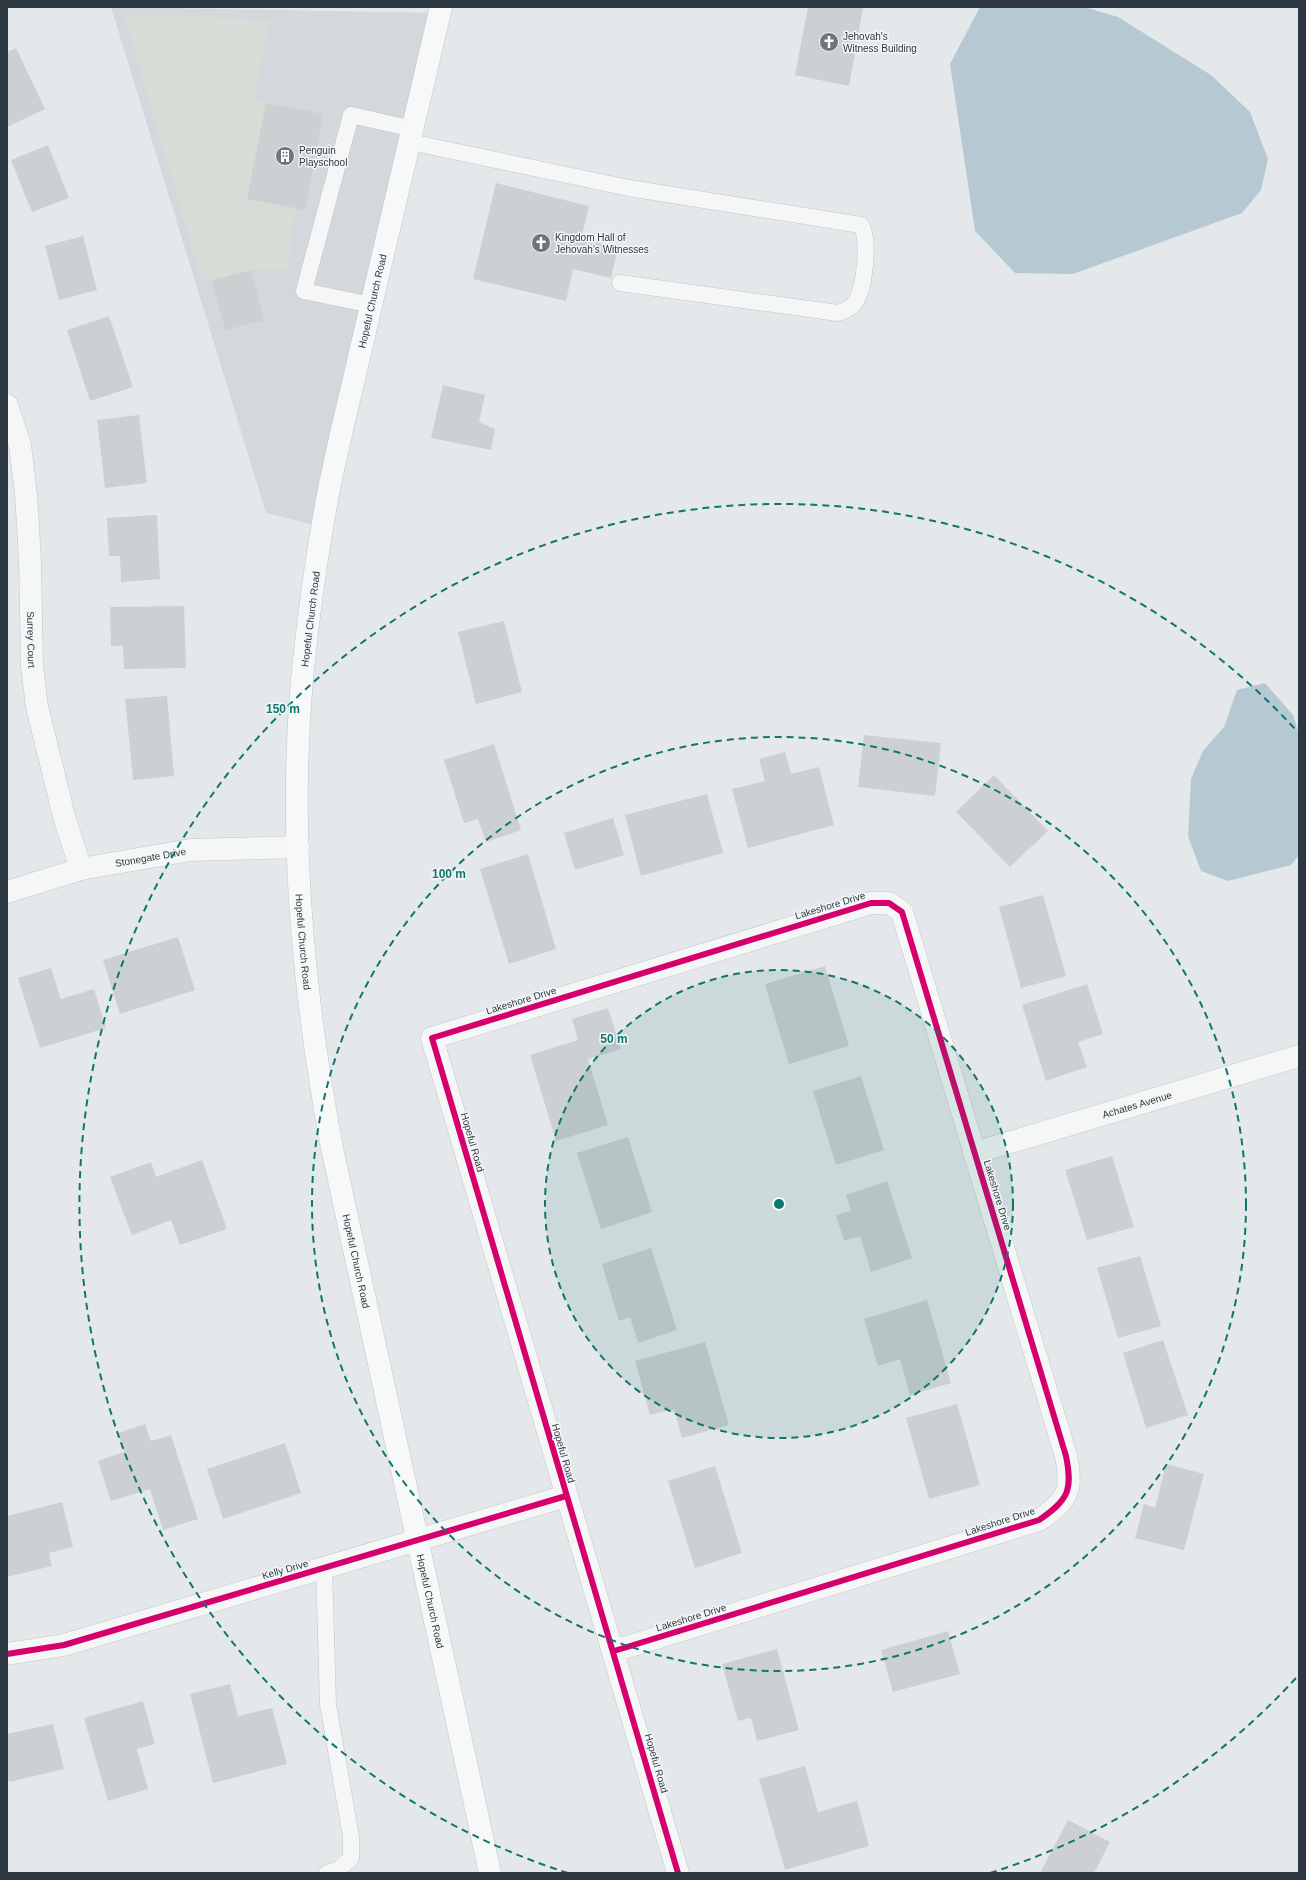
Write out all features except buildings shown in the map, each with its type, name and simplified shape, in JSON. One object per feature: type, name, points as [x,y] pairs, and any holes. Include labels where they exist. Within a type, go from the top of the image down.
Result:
[{"type":"main road","name":"Hopeful Church Road","points":[[441,7],[327,499],[311,596],[302,681],[298,762],[298,846],[304,966],[320,1082],[332,1148],[490,1873]]},
{"type":"street","name":"Surrey Court","points":[[7,405],[20,445],[26,494],[30,560],[32,666],[37,706],[64,820],[81,869]]},
{"type":"street","name":"Stonegate Drive","points":[[7,892],[81,869],[190,850],[298,846]]},
{"type":"street","name":"Lakeshore Drive","points":[[432,1038],[871,902],[889,903],[902,912],[1066,1456],[1070,1474],[1068,1491],[1057,1508],[1039,1520],[614,1651]]},
{"type":"street","name":"Hopeful Road","points":[[432,1038],[566,1496],[614,1651],[678,1873]]},
{"type":"street","name":"Achates Avenue","points":[[974,1152],[1299,1056]]},
{"type":"street","name":"Kelly Drive","points":[[7,1654],[64,1645],[566,1496]]},
{"type":"lane","points":[[371,305],[304,291],[352,115],[411,135],[629,188],[861,225],[866,238],[866,256],[862,287],[855,302],[849,308],[838,313],[620,283]]},
{"type":"lane","points":[[324,1568],[328,1704],[352,1837],[352,1858],[339,1869],[327,1873]]},
{"type":"shaded area","points":[[111,7],[440,13],[323,527],[266,513]]},
{"type":"shaded area","points":[[124,14],[270,20],[254,99],[266,103],[247,199],[295,208],[288,270],[251,270],[202,282]]},
{"type":"water","points":[[980,7],[1084,7],[1118,17],[1211,75],[1250,112],[1268,159],[1261,190],[1242,213],[1073,274],[1015,273],[975,231],[950,64]]},
{"type":"water","points":[[1265,683],[1293,715],[1299,735],[1299,855],[1291,865],[1228,881],[1201,871],[1188,836],[1191,779],[1203,751],[1224,727],[1237,690]]},
{"type":"cycle path","points":[[614,1651],[1039,1520],[1049,1513],[1066,1494],[1069,1478],[1066,1456],[902,912],[889,903],[871,903],[432,1038],[678,1873]]},
{"type":"cycle path","points":[[7,1654],[64,1645],[566,1496]]},
{"type":"place","name":"Jehovah's Witness Building","points":[[829,42]]},
{"type":"place","name":"Penguin Playschool","points":[[285,156]]},
{"type":"place","name":"Kingdom Hall of Jehovah’s Witnesses","points":[[541,243]]}]
